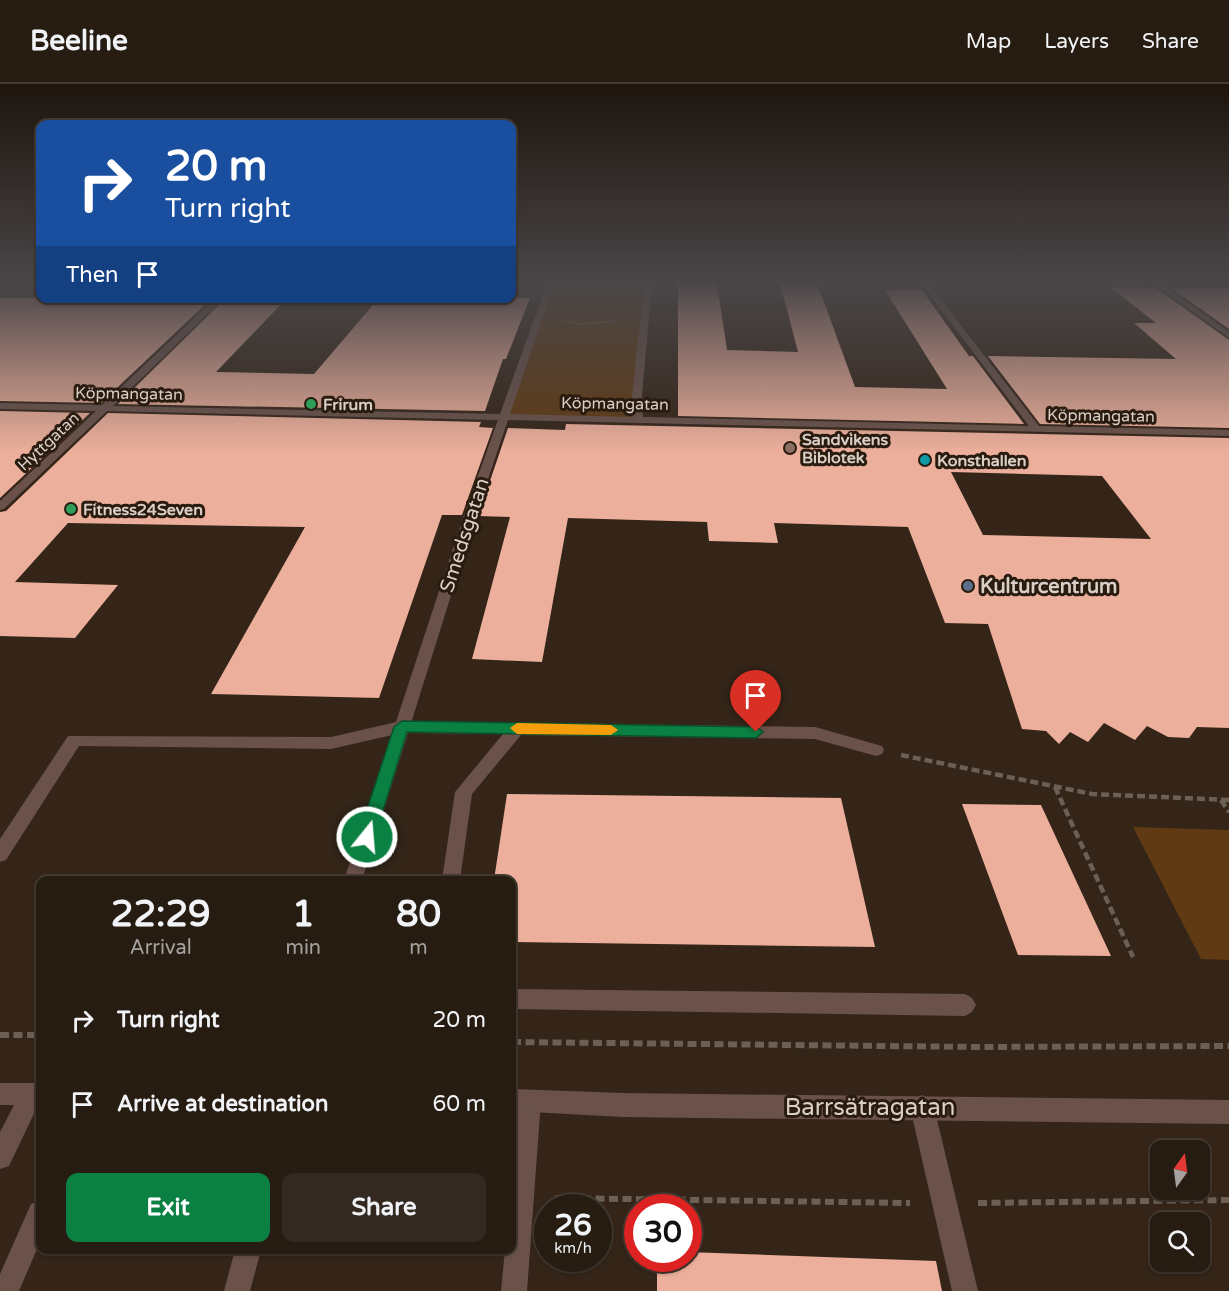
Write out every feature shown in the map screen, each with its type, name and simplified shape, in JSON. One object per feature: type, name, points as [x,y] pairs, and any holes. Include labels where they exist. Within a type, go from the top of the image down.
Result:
[{"type":"street","name":"Hyttgatan","points":[[0,507],[177,339]]},
{"type":"street","name":"Smedsgatan","points":[[354,876],[531,339]]},
{"type":"street","points":[[638,418],[637,395],[643,339]]},
{"type":"street","points":[[967,339],[1036,429]]},
{"type":"street","name":"Köpmangatan","points":[[0,406],[505,415],[1229,433]]},
{"type":"street","points":[[0,854],[74,740],[331,743],[402,727],[517,728],[815,734],[876,750]]},
{"type":"street","points":[[452,876],[464,792],[517,728]]},
{"type":"street","points":[[516,999],[965,1005]]},
{"type":"street","points":[[0,1094],[36,1094],[0,1157]]},
{"type":"street","points":[[514,1291],[522,1197],[521,1101]]},
{"type":"street","name":"Barrsätragatan","points":[[521,1101],[623,1106],[922,1107],[1229,1112]]},
{"type":"street","points":[[922,1107],[965,1291]]},
{"type":"street","points":[[6,1291],[36,1222]]},
{"type":"street","points":[[237,1291],[247,1254]]},
{"type":"path","points":[[876,750],[1092,794],[1229,800]]},
{"type":"path","points":[[1055,787],[1133,957]]},
{"type":"path","points":[[1221,800],[1229,812]]},
{"type":"path","points":[[0,1035],[36,1035]]},
{"type":"path","points":[[516,1042],[980,1047],[1229,1046]]},
{"type":"path","points":[[522,1197],[944,1204],[1229,1200]]},
{"type":"shaded area","points":[[532,339],[644,339],[638,418],[505,415]]},
{"type":"shaded area","points":[[1133,827],[1229,830],[1229,960],[1201,959]]},
{"type":"building","points":[[0,339],[168,339],[101,403],[0,401]]},
{"type":"building","points":[[184,339],[247,339],[216,372],[314,374],[344,339],[514,339],[506,359],[503,359],[485,411],[118,404]]},
{"type":"building","points":[[678,339],[725,339],[727,350],[798,352],[795,339],[838,339],[855,387],[947,389],[916,339],[957,339],[969,356],[973,356],[1024,424],[678,416]]},
{"type":"building","points":[[1153,339],[1229,340],[1229,428],[1040,424],[988,356],[1176,359]]},
{"type":"building","points":[[0,411],[90,413],[0,498]]},
{"type":"building","points":[[108,413],[481,422],[479,427],[493,428],[462,515],[442,515],[379,698],[211,694],[305,527],[68,523],[15,582],[118,585],[75,638],[0,636],[0,512],[6,511]]},
{"type":"building","name":"Kulturcentrum","points":[[566,424],[1229,438],[1229,728],[1197,727],[1189,738],[1168,737],[1147,726],[1135,740],[1104,723],[1088,742],[1070,732],[1059,744],[1046,731],[1022,729],[988,624],[945,623],[908,527],[774,523],[778,543],[709,541],[707,522],[568,518],[542,662],[472,659],[510,517],[478,516],[508,428],[565,430]],"holes":[[[951,472],[1102,476],[1151,539],[983,535]]]},
{"type":"building","points":[[507,794],[841,798],[875,947],[516,942],[516,876],[495,876]]},
{"type":"building","points":[[962,804],[1041,805],[1111,956],[1018,955]]},
{"type":"building","points":[[702,1253],[936,1261],[942,1291],[657,1291],[657,1272],[702,1272]]},
{"type":"slow traffic","points":[[517,728],[611,730]]},
{"type":"place","name":"Frirum","points":[[311,404]]},
{"type":"place","name":"Sandvikens Biblotek","points":[[790,448]]},
{"type":"place","name":"Konsthallen","points":[[925,460]]},
{"type":"place","name":"Fitness24Seven","points":[[71,509]]},
{"type":"place","name":"Kulturcentrum","points":[[968,586]]},
{"type":"route","points":[[367,837],[402,727],[756,732]]}]
